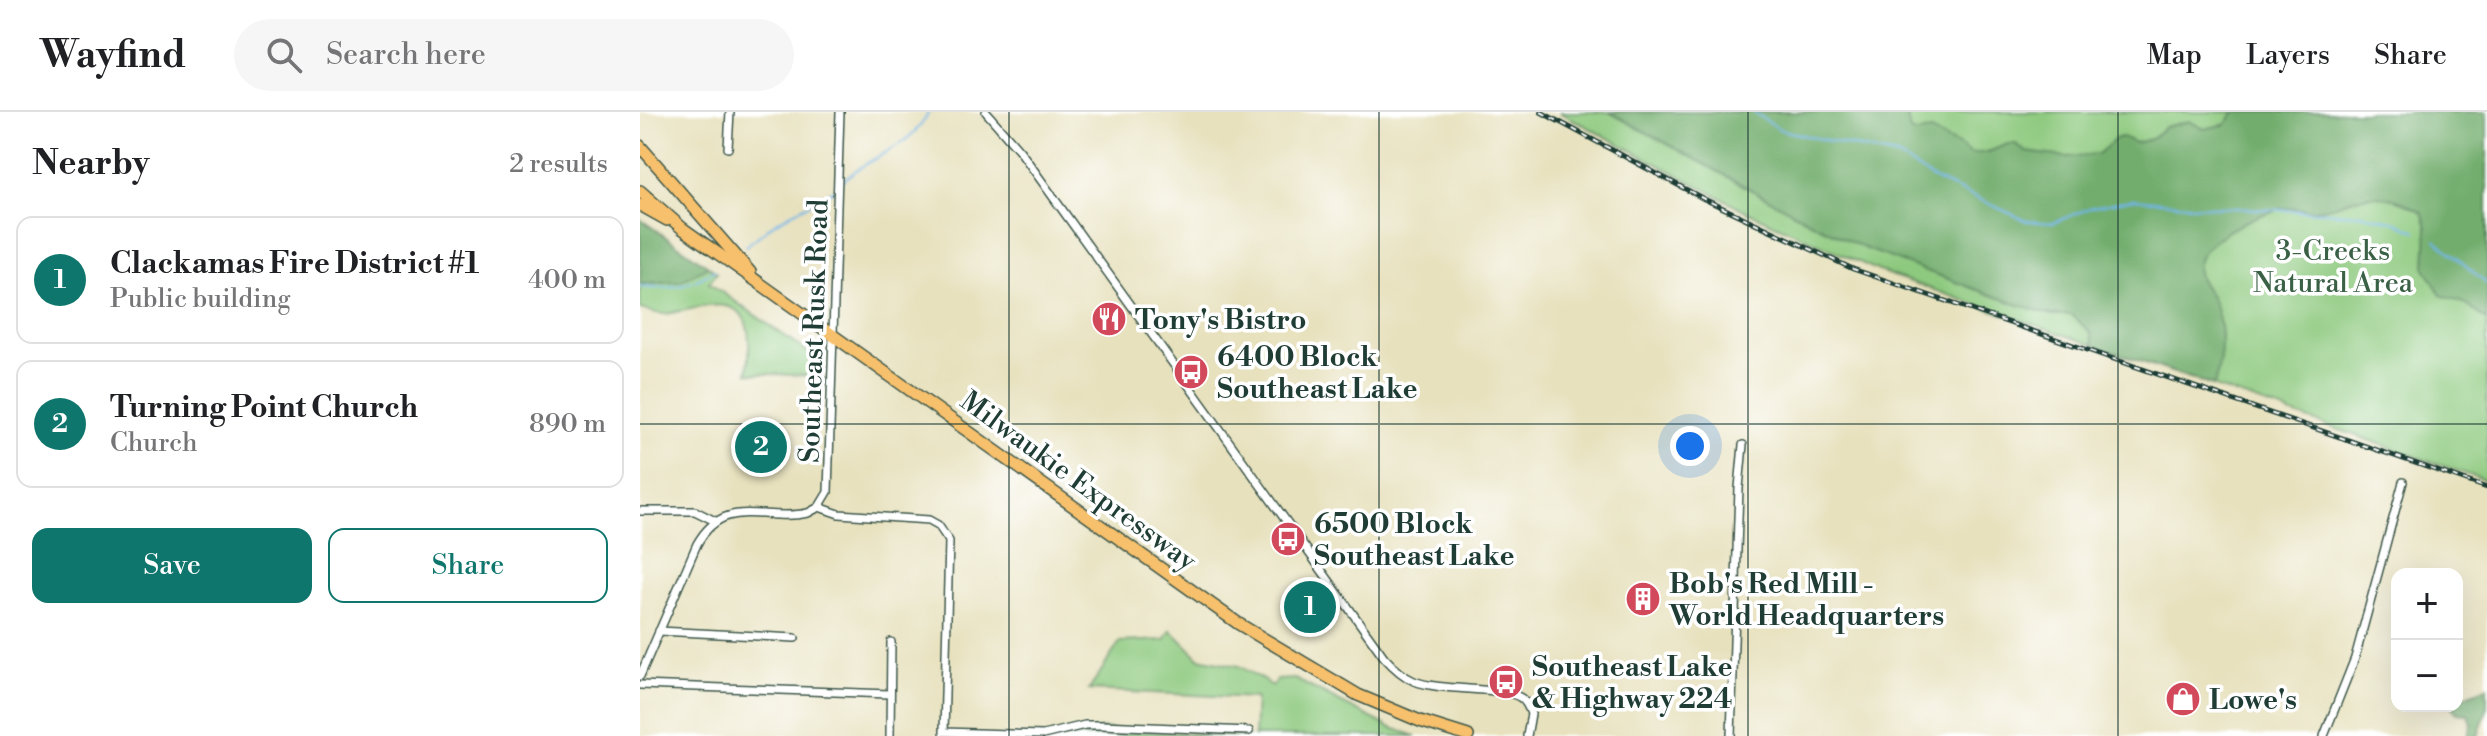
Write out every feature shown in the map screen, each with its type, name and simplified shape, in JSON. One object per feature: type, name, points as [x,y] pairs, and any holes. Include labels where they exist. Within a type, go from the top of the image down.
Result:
[{"type":"highway","points":[[640,146],[761,285]]},
{"type":"highway","name":"Milwaukie Expressway","points":[[640,191],[682,228],[1239,624],[1358,695],[1420,721],[1468,736]]},
{"type":"highway","name":"Milwaukie Expressway","points":[[640,205],[682,228]]},
{"type":"street","points":[[728,148],[730,112]]},
{"type":"street","name":"Southeast Rusk Road","points":[[819,507],[827,496],[831,482],[840,112]]},
{"type":"street","points":[[986,112],[1020,151],[1384,657],[1400,673],[1423,684],[1511,694],[1522,698],[1531,714],[1527,736]]},
{"type":"street","points":[[1731,736],[1743,445]]},
{"type":"street","points":[[2324,736],[2346,686],[2403,482]]},
{"type":"street","points":[[640,676],[705,530],[715,521],[737,514],[799,515],[819,507],[839,514],[929,520],[938,525],[949,541],[944,732],[1030,736],[1102,725],[1249,731]]},
{"type":"street","points":[[640,511],[699,511],[715,521]]},
{"type":"street","points":[[659,631],[795,638]]},
{"type":"street","points":[[890,736],[891,642]]},
{"type":"street","points":[[640,685],[889,694]]},
{"type":"green space","name":"3-Creeks Natural Area","points":[[1559,112],[2487,112],[2487,481],[1879,271],[1748,212]]},
{"type":"green space","points":[[1609,112],[1906,112],[1910,131],[1932,131],[1971,154],[2016,144],[2026,152],[2066,157],[2098,154],[2117,138],[2123,137],[2135,143],[2151,139],[2165,127],[2189,121],[2204,129],[2226,124],[2234,112],[2487,112],[2487,320],[2464,303],[2441,295],[2425,268],[2427,227],[2422,212],[2395,199],[2377,196],[2356,198],[2319,210],[2281,209],[2259,216],[2220,236],[2202,254],[2198,264],[2199,275],[2214,303],[2220,324],[2220,355],[2214,386],[2093,345],[2091,333],[2072,315],[2052,315],[2016,304],[1864,248]]},
{"type":"green space","points":[[640,219],[708,266],[680,282],[640,284]]},
{"type":"green space","points":[[708,266],[717,273],[709,283],[812,355],[813,376],[748,373],[748,329],[740,313],[732,308],[710,306],[665,314],[640,309],[640,284],[676,281]]},
{"type":"green space","points":[[1171,630],[1199,658],[1239,666],[1273,686],[1277,680],[1295,679],[1389,727],[1416,736],[1254,736],[1256,698],[1089,690],[1120,642],[1165,640]]},
{"type":"green space","points":[[2487,687],[2487,709],[2478,736],[2467,736],[2471,724],[2468,714],[2456,712],[2463,712],[2463,697]]},
{"type":"green space","points":[[1098,729],[1250,736],[1062,736]]},
{"type":"waterway","points":[[841,182],[901,143],[929,112]]},
{"type":"waterway","points":[[1753,112],[1781,130],[1899,157],[1932,178],[2027,221],[2053,223],[2092,207],[2135,199],[2195,206],[2363,214],[2396,222],[2416,231]]},
{"type":"waterway","points":[[746,246],[776,222],[834,190]]},
{"type":"waterway","points":[[2436,240],[2487,284]]},
{"type":"waterway","points":[[640,287],[679,286],[715,270]]},
{"type":"railway","points":[[1541,112],[1704,199],[1853,269],[2487,488]]},
{"type":"place","name":"Tony's Bistro","points":[[1109,319]]},
{"type":"place","name":"6400 Block Southeast Lake","points":[[1191,372]]},
{"type":"place","name":"Turning Point Church","points":[[761,447]]},
{"type":"place","name":"6500 Block Southeast Lake","points":[[1288,539]]},
{"type":"place","name":"Bob's Red Mill - World Headquarters","points":[[1643,599]]},
{"type":"place","name":"Clackamas Fire District #1","points":[[1310,607]]},
{"type":"place","name":"Southeast Lake & Highway 224","points":[[1506,682]]},
{"type":"place","name":"Lowe's","points":[[2183,699]]}]
